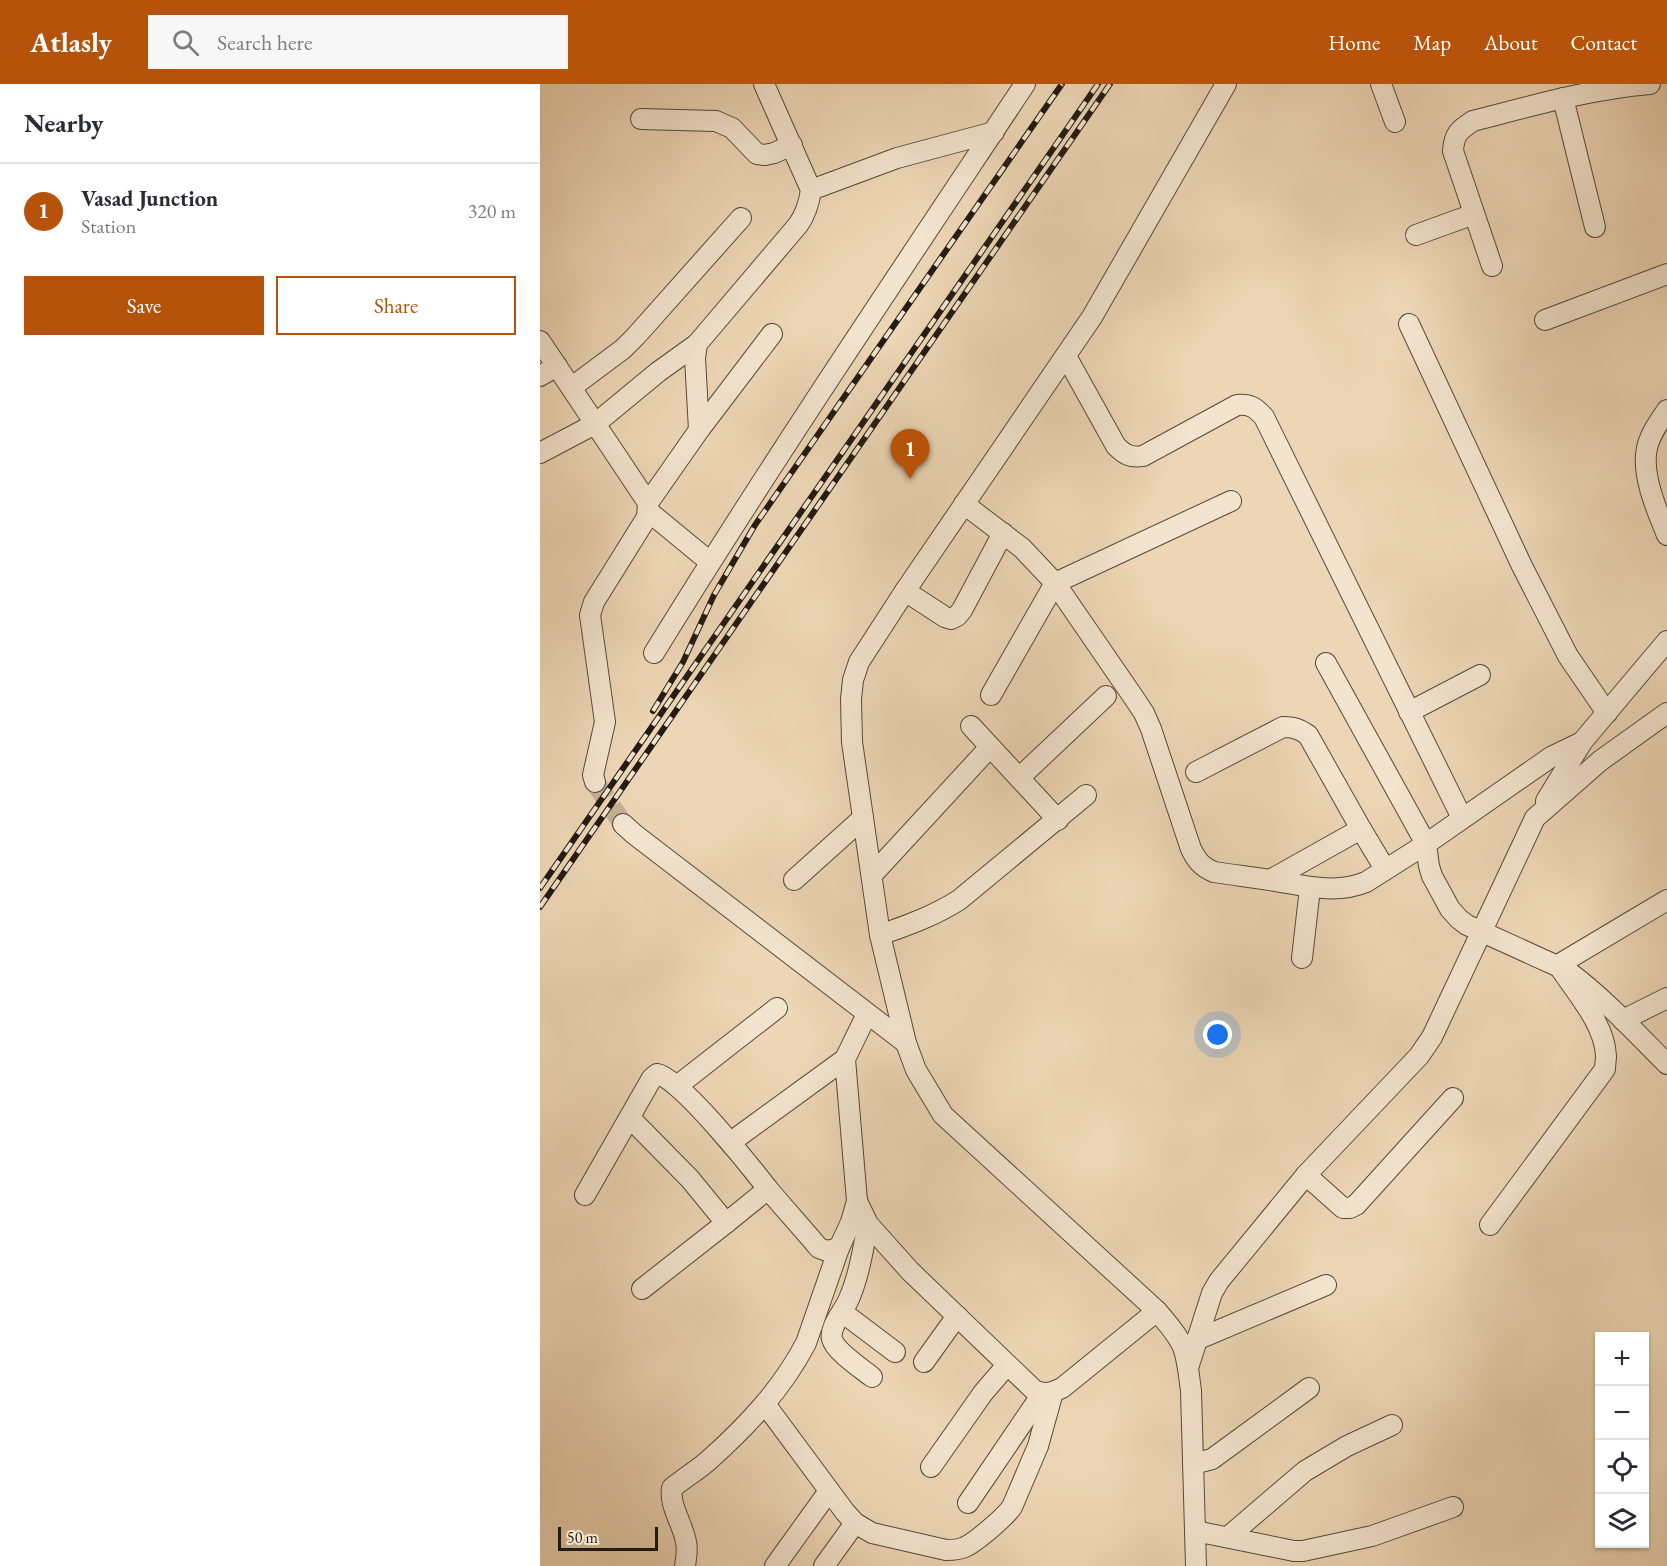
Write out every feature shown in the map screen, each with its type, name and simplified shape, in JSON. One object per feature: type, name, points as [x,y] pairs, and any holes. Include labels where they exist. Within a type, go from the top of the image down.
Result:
[{"type":"street","points":[[540,453],[594,424],[658,372],[697,344],[805,215],[812,190],[764,84]]},
{"type":"street","points":[[654,653],[710,562],[1026,84]]},
{"type":"street","points":[[1196,1566],[1191,1391],[1183,1346],[1157,1311],[943,1115],[916,1070],[906,1043],[880,935],[852,742],[851,699],[853,680],[859,662],[1092,317],[1226,84]]},
{"type":"street","points":[[1381,84],[1395,122]]},
{"type":"street","points":[[1492,266],[1453,151],[1454,139],[1461,129],[1473,121],[1563,98],[1650,84]]},
{"type":"street","points":[[1563,98],[1594,227]]},
{"type":"street","points":[[641,119],[716,121],[732,128],[757,154],[774,153],[792,145]]},
{"type":"street","points":[[812,190],[897,158],[994,132]]},
{"type":"street","points":[[1416,235],[1474,214]]},
{"type":"street","points":[[572,387],[623,349],[636,336],[741,218]]},
{"type":"street","points":[[1545,320],[1667,273]]},
{"type":"street","points":[[1409,324],[1522,566],[1563,646],[1607,713]]},
{"type":"street","points":[[595,782],[593,776],[605,713],[591,609],[647,517],[648,507],[699,430],[772,334]]},
{"type":"street","points":[[540,342],[572,387],[648,507],[710,562]]},
{"type":"street","points":[[697,344],[695,358],[699,430]]},
{"type":"street","points":[[1066,356],[1116,446],[1132,458],[1143,456],[1237,405],[1247,404],[1256,408],[1263,417],[1462,818]]},
{"type":"street","points":[[540,376],[557,366]]},
{"type":"street","points":[[1666,533],[1647,478],[1647,448],[1660,430],[1667,410]]},
{"type":"street","points":[[1647,478],[1667,479]]},
{"type":"street","points":[[991,695],[1055,584],[1231,501]]},
{"type":"street","points":[[964,504],[1022,548],[1055,584],[1144,713],[1191,849],[1197,861],[1214,872],[1310,888],[1356,886],[1426,844],[1551,757],[1582,742]]},
{"type":"street","points":[[905,591],[945,617],[951,619],[957,616],[1003,533]]},
{"type":"street","points":[[1188,1368],[1212,1293],[1219,1281],[1306,1175],[1419,1056],[1432,1037],[1535,818],[1582,742],[1667,641]]},
{"type":"street","points":[[1326,663],[1426,844],[1432,876],[1450,909],[1467,925],[1558,965],[1577,978],[1667,1064]]},
{"type":"street","points":[[1409,712],[1480,675]]},
{"type":"street","points":[[1019,778],[1106,696]]},
{"type":"street","points":[[1535,818],[1600,761],[1667,713]]},
{"type":"street","points":[[971,726],[1058,820]]},
{"type":"street","points":[[1196,772],[1283,728],[1300,729],[1308,735],[1385,869]]},
{"type":"street","points":[[872,875],[990,747]]},
{"type":"street","points":[[880,935],[922,920],[960,900],[1086,795]]},
{"type":"street","points":[[794,880],[863,818]]},
{"type":"street","points":[[623,824],[906,1043]]},
{"type":"street","points":[[1270,880],[1361,829]]},
{"type":"street","points":[[1302,958],[1310,888]]},
{"type":"street","points":[[1558,965],[1667,900]]},
{"type":"street","points":[[1490,1225],[1605,1070],[1606,1056],[1597,1023],[1558,965]]},
{"type":"street","points":[[1623,1020],[1667,998]]},
{"type":"street","points":[[677,1086],[777,1008]]},
{"type":"street","points":[[731,1142],[845,1059],[867,1014]]},
{"type":"street","points":[[845,1059],[857,1201],[868,1224],[910,1270],[1034,1390],[1047,1393],[1062,1388],[1157,1311]]},
{"type":"street","points":[[585,1195],[652,1078],[657,1074],[663,1075],[677,1086],[731,1142],[819,1248],[827,1251],[839,1248]]},
{"type":"street","points":[[1306,1175],[1343,1208],[1356,1205],[1453,1098]]},
{"type":"street","points":[[630,1118],[690,1179],[726,1223]]},
{"type":"street","points":[[642,1289],[768,1189]]},
{"type":"street","points":[[686,1566],[686,1541],[672,1502],[672,1488],[707,1461],[754,1417],[793,1366],[806,1343],[857,1201]]},
{"type":"street","points":[[868,1224],[854,1287],[831,1336],[836,1347],[872,1377]]},
{"type":"street","points":[[1196,1340],[1326,1285]]},
{"type":"street","points":[[842,1312],[895,1352]]},
{"type":"street","points":[[924,1362],[957,1316]]},
{"type":"street","points":[[931,1467],[983,1393],[1007,1365]]},
{"type":"street","points":[[1193,1464],[1212,1459],[1309,1388]]},
{"type":"street","points":[[968,1503],[1047,1393]]},
{"type":"street","points":[[765,1404],[855,1523],[872,1533],[946,1550],[958,1550],[966,1547],[1012,1508],[1038,1446],[1047,1393]]},
{"type":"street","points":[[1228,1537],[1305,1471],[1347,1446],[1392,1425]]},
{"type":"street","points":[[774,1566],[829,1491]]},
{"type":"street","points":[[1195,1530],[1294,1551],[1313,1550],[1372,1536],[1453,1507]]},
{"type":"street","points":[[824,1566],[855,1523]]},
{"type":"tunnel","points":[[595,782],[623,824]]},
{"type":"railway","points":[[653,711],[683,662],[714,595],[755,525],[1062,84]]},
{"type":"railway","points":[[540,888],[1098,84]]},
{"type":"railway","points":[[540,907],[1110,84]]},
{"type":"place","name":"Vasad Junction","points":[[910,479]]}]
